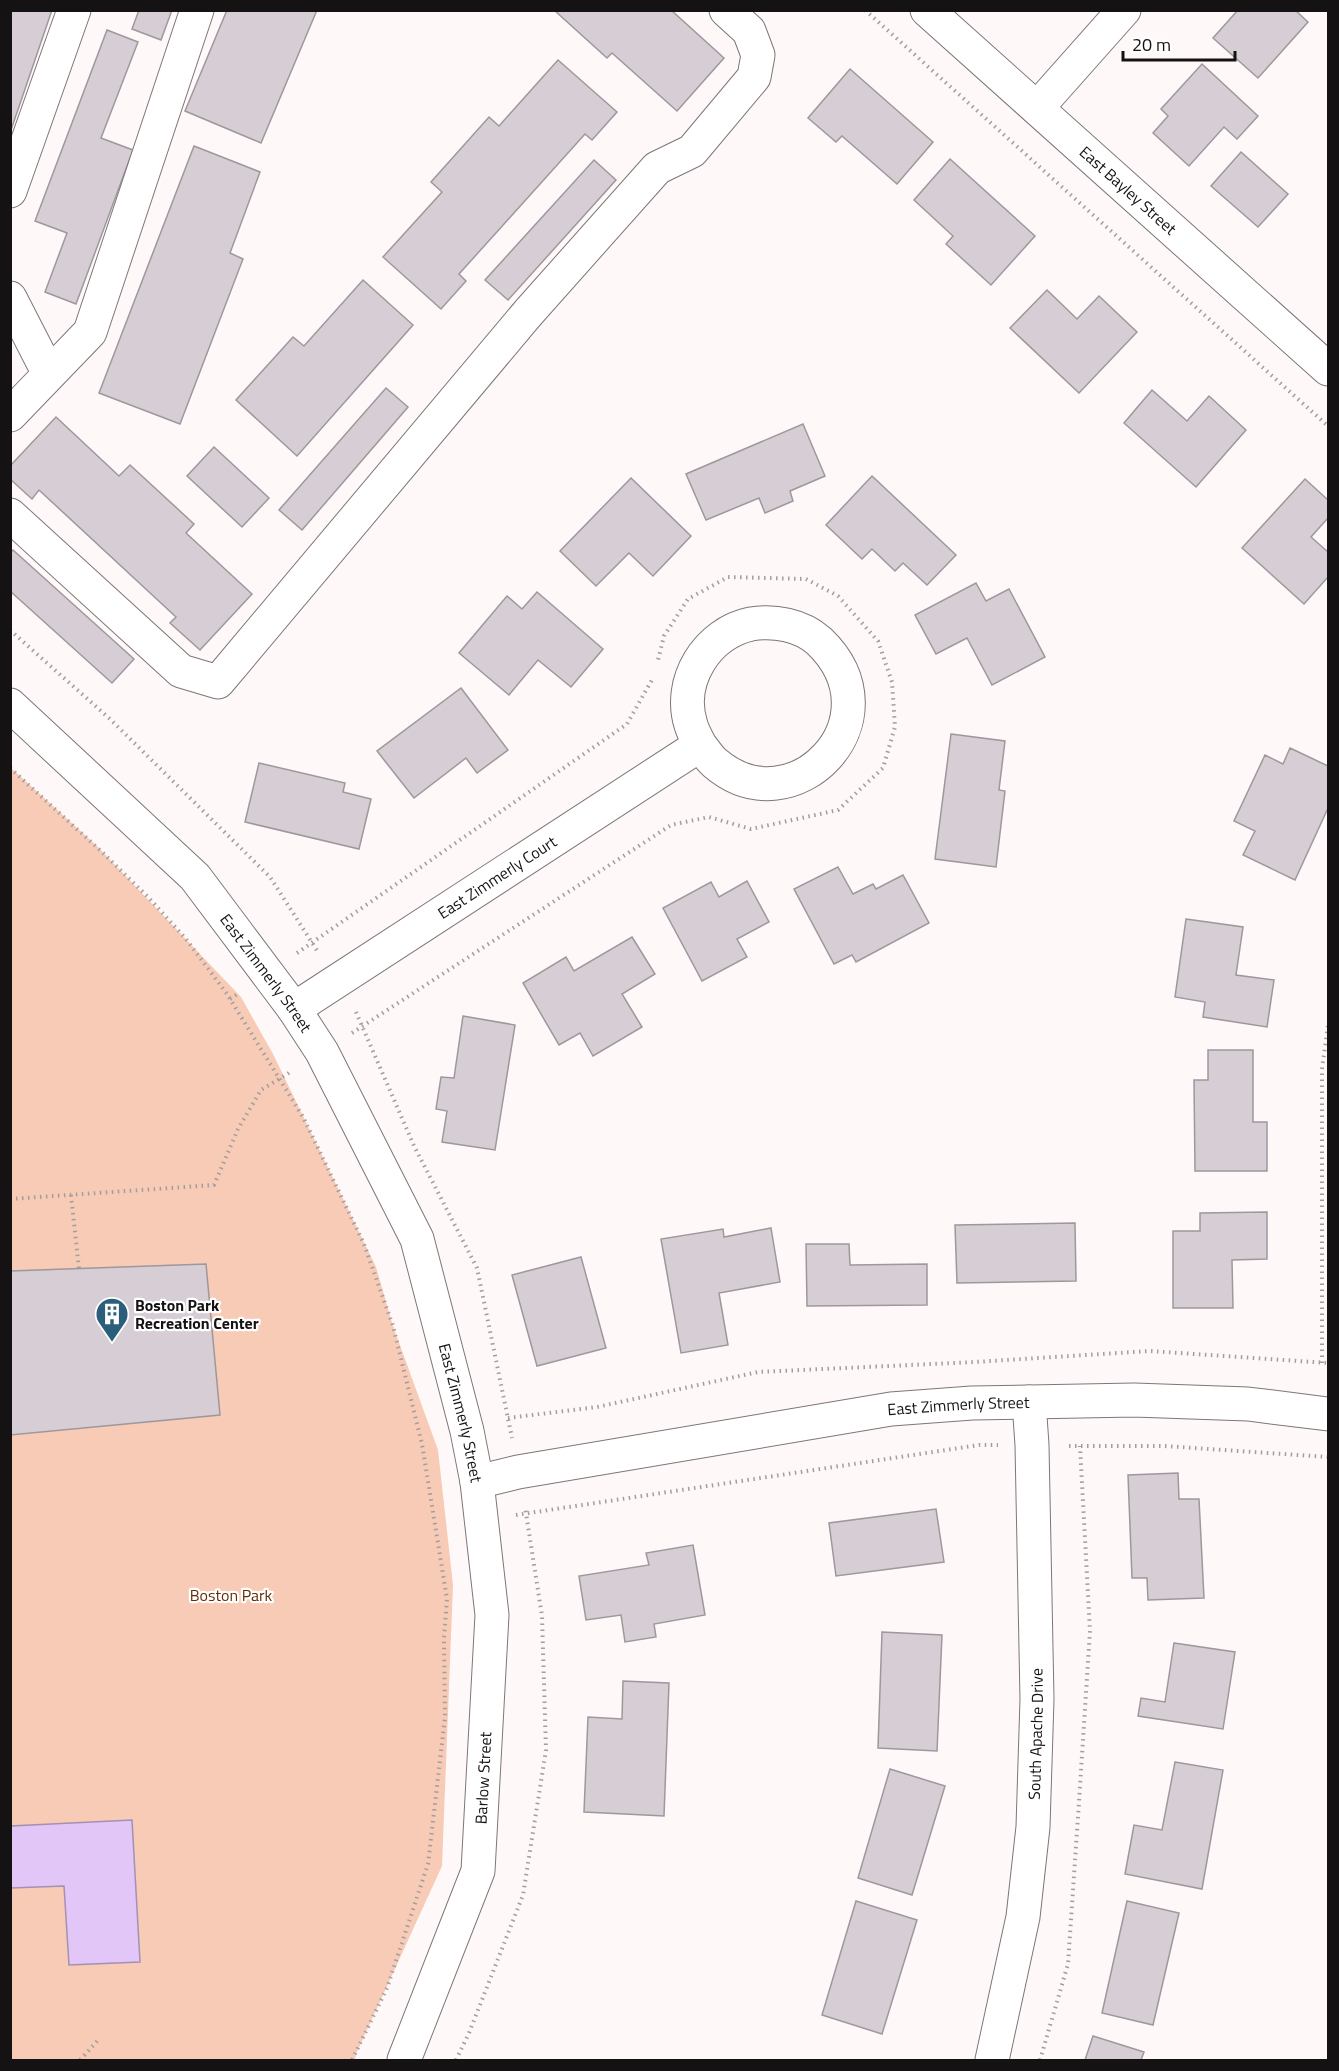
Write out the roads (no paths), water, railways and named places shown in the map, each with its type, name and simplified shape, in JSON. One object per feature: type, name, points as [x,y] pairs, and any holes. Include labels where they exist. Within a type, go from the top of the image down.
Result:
[{"type":"street","points":[[10,191],[74,10]]},
{"type":"street","points":[[10,415],[90,332],[197,10]]},
{"type":"street","points":[[10,515],[181,671],[218,682],[528,313],[657,168],[692,151],[754,77],[758,55],[749,31],[726,10]]},
{"type":"street","name":"East Bayley Street","points":[[927,10],[1329,369]]},
{"type":"street","points":[[1036,108],[1124,10]]},
{"type":"street","points":[[10,298],[49,374]]},
{"type":"street","points":[[762,622],[783,623],[811,635],[832,655],[845,677],[848,700],[844,728],[832,752],[814,769],[797,778],[771,783],[752,781],[733,774],[714,762],[700,745],[690,724],[688,699],[691,680],[700,658],[717,640],[739,627],[762,622]]},
{"type":"street","name":"East Zimmerly Street","points":[[10,705],[195,877],[294,1010],[322,1052],[417,1239],[467,1431],[477,1482],[518,1472],[891,1409],[972,1403],[1134,1400],[1226,1403],[1329,1414]]},
{"type":"street","name":"East Zimmerly Court","points":[[294,1010],[700,745]]},
{"type":"street","name":"South Apache Drive","points":[[992,2061],[1023,1917],[1033,1827],[1037,1699],[1032,1445],[1029,1402]]},
{"type":"street","name":"Barlow Street","points":[[404,2061],[478,1871],[492,1615],[477,1482]]},
{"type":"place","name":"Boston Park Recreation Center","points":[[112,1343]]},
{"type":"park label","name":"Boston Park","points":[[231,1595]]}]
